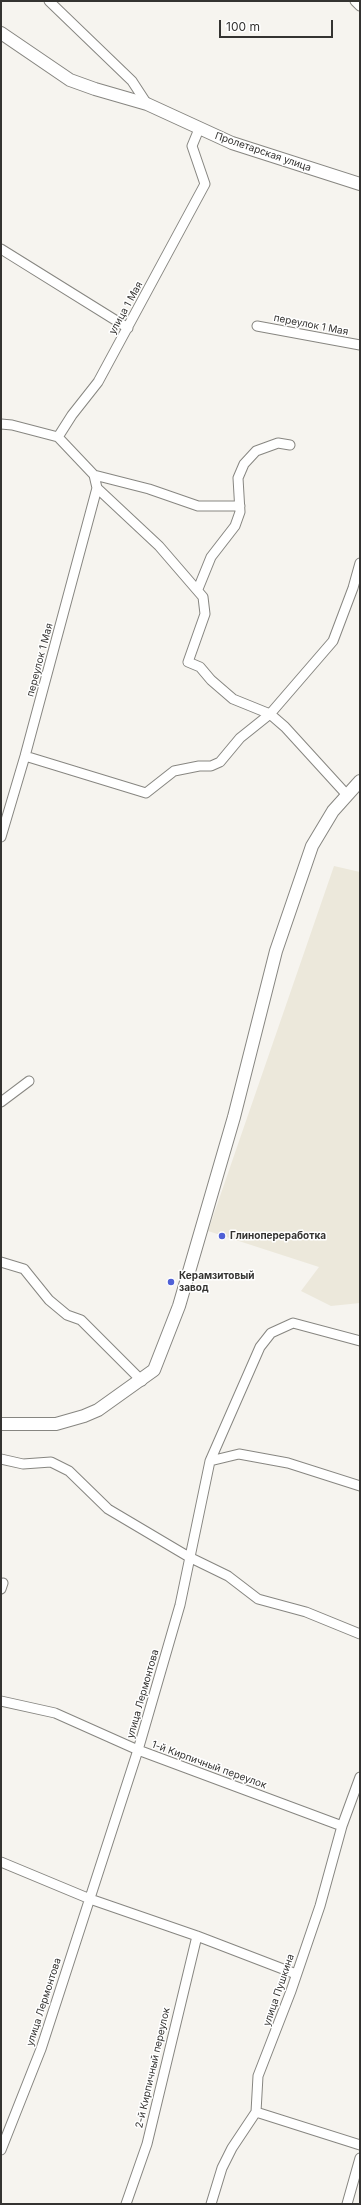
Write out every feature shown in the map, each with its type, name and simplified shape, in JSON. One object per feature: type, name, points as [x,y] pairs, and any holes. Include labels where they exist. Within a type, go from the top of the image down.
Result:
[{"type":"street","points":[[49,1],[132,81],[147,104]]},
{"type":"street","points":[[354,1],[360,6]]},
{"type":"street","name":"Пролетарская улица","points":[[1,33],[70,80],[94,89],[147,104],[198,129],[244,148],[360,184]]},
{"type":"street","name":"улица 1 Мая","points":[[58,438],[72,415],[98,382],[205,184],[192,146],[198,129]]},
{"type":"street","points":[[1,249],[128,328]]},
{"type":"street","name":"переулок 1 Мая","points":[[257,326],[360,345]]},
{"type":"street","points":[[1,424],[12,425],[58,438],[94,475],[97,488],[158,546],[177,569],[198,590],[205,604],[202,625],[188,662],[200,667],[211,680],[234,699],[270,714],[285,727],[347,795]]},
{"type":"street","points":[[198,590],[211,557],[235,526],[240,506],[238,478],[244,464],[256,451],[278,442],[290,445]]},
{"type":"street","points":[[94,475],[149,489],[198,506],[240,506]]},
{"type":"street","name":"переулок 1 Мая","points":[[1,837],[25,756],[97,488]]},
{"type":"street","points":[[25,756],[146,793],[174,771],[199,766],[211,766],[220,762],[240,738],[270,714],[334,641],[353,588],[360,563]]},
{"type":"street","points":[[1,1424],[56,1424],[84,1416],[98,1410],[142,1381],[154,1370],[179,1306],[234,1117],[276,951],[312,846],[333,811],[360,780]]},
{"type":"street","points":[[1,1102],[29,1081]]},
{"type":"street","points":[[1,1262],[24,1269],[50,1300],[67,1315],[81,1320],[142,1381]]},
{"type":"street","name":"улица Лермонтова","points":[[1,2150],[41,2049],[138,1750],[180,1605],[210,1461],[260,1347],[271,1333],[293,1323],[360,1341]]},
{"type":"street","points":[[210,1461],[239,1454],[288,1463],[360,1486]]},
{"type":"street","points":[[1,1459],[22,1464],[50,1462],[59,1466],[73,1475],[108,1509],[189,1557],[228,1576],[258,1599],[306,1612],[360,1634]]},
{"type":"street","name":"1-й Кирпичный переулок","points":[[1,1701],[55,1713],[138,1750],[342,1826]]},
{"type":"street","name":"улица Пушкина","points":[[256,2112],[258,2076],[291,1991],[320,1906],[342,1826],[360,1777]]},
{"type":"street","points":[[1,1862],[90,1899],[197,1936],[296,1974]]},
{"type":"street","name":"2-й Кирпичный переулок","points":[[126,2204],[147,2144],[197,1936]]},
{"type":"street","points":[[211,2204],[222,2168],[232,2148],[256,2112],[360,2145]]},
{"type":"street","points":[[347,2204],[359,2163]]},
{"type":"shaded area","points":[[334,866],[360,872],[360,1303],[331,1306],[301,1291],[319,1267],[208,1231]]},
{"type":"place","name":"Глинопереработка","points":[[222,1236]]},
{"type":"place","name":"Керамзитовый завод","points":[[171,1282]]}]
